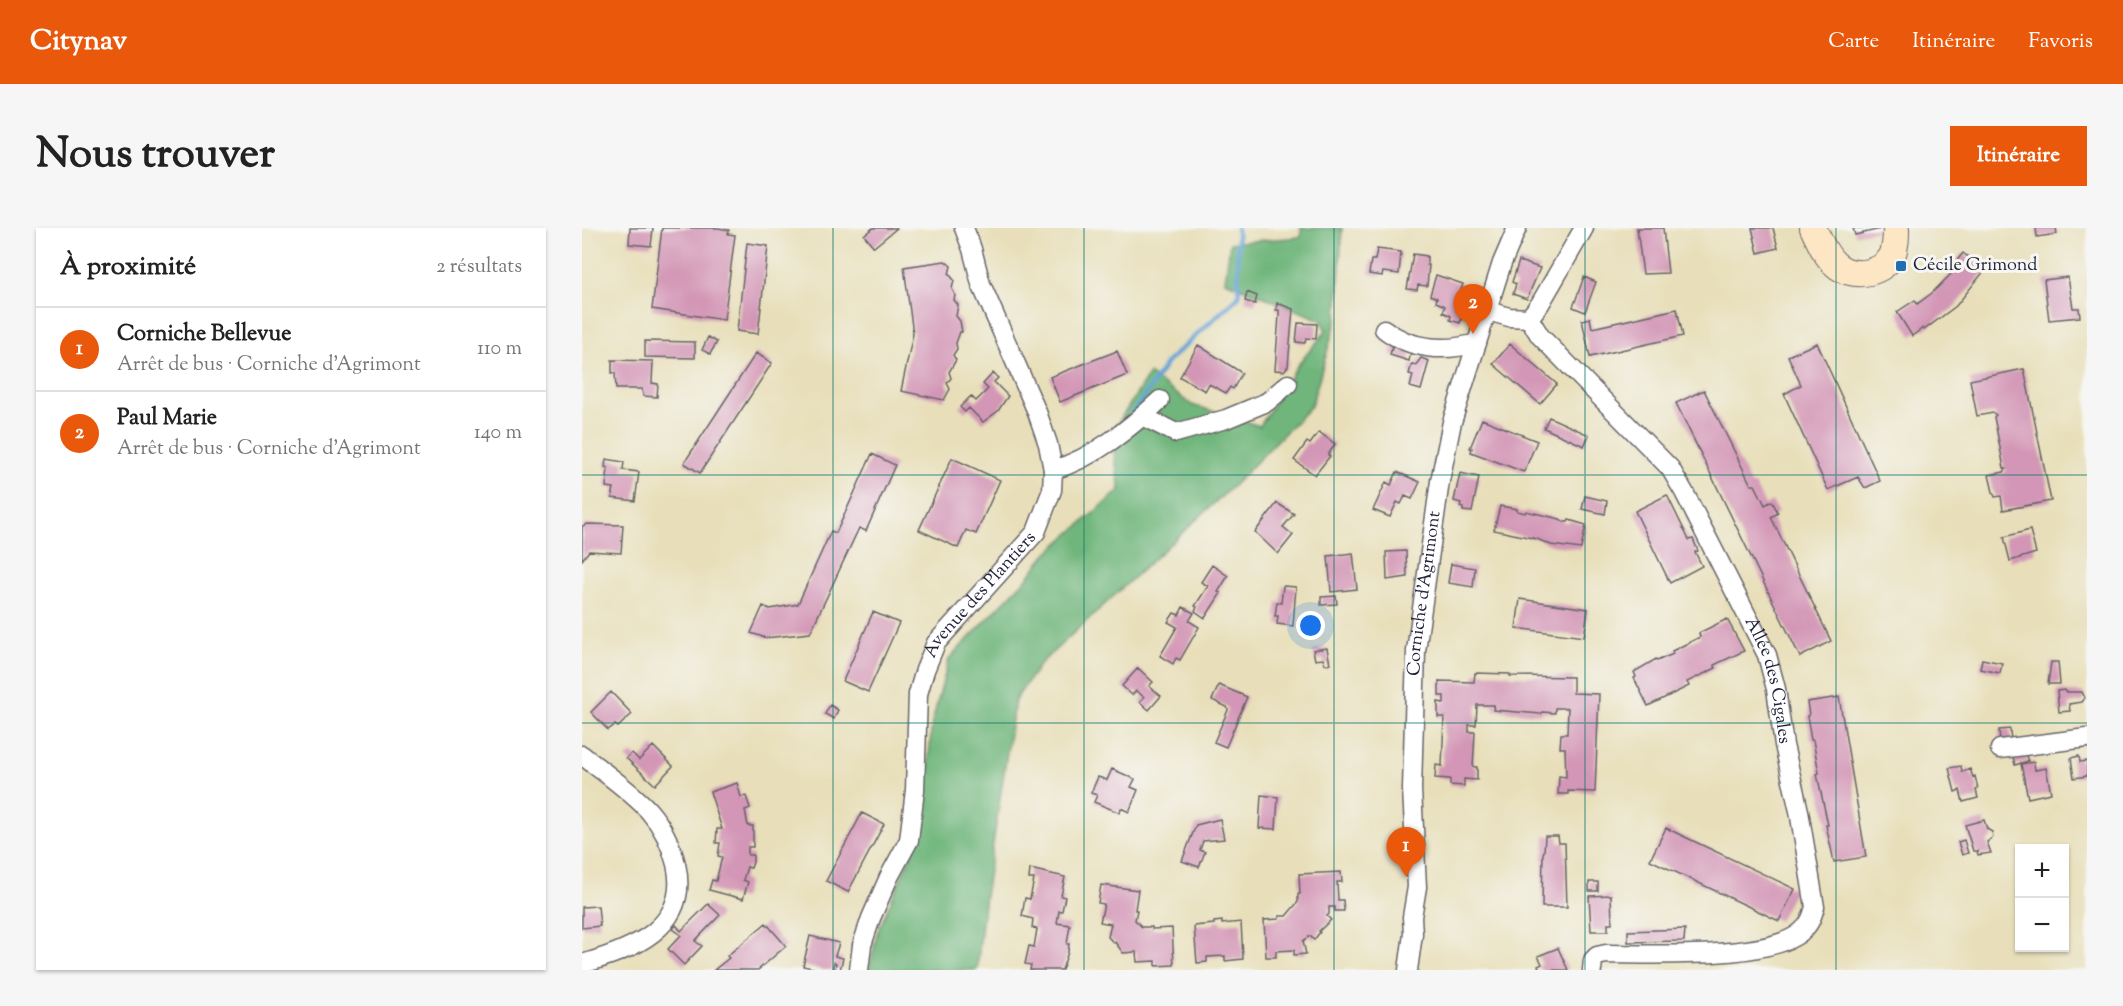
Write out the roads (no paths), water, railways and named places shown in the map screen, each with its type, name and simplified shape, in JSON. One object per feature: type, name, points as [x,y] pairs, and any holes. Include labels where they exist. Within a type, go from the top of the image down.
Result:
[{"type":"main road","points":[[1813,228],[1835,264],[1852,273],[1875,271],[1889,259],[1895,247],[1896,228]]},
{"type":"street","name":"Avenue des Plantiers","points":[[859,970],[862,945],[871,918],[909,840],[915,790],[918,694],[925,670],[936,643],[1036,532],[1052,490],[1053,470],[1048,444],[1037,412],[981,284],[964,228]]},
{"type":"street","name":"Corniche d'Agrimont","points":[[1408,970],[1413,934],[1412,916],[1417,887],[1412,789],[1416,651],[1440,481],[1452,422],[1502,264],[1517,228]]},
{"type":"street","points":[[1488,311],[1509,317],[1529,318],[1540,304],[1584,228]]},
{"type":"street","name":"Allée des Cigales","points":[[1529,318],[1540,336],[1670,468],[1776,689],[1784,745],[1799,811],[1815,907],[1811,921],[1801,933],[1785,941],[1752,949],[1718,953],[1606,954],[1597,956],[1593,960],[1592,970]]},
{"type":"street","points":[[1384,329],[1419,346],[1439,349],[1461,348],[1477,343]]},
{"type":"street","points":[[1142,416],[1176,433],[1226,419],[1267,402],[1288,384]]},
{"type":"street","points":[[1053,470],[1082,459],[1129,428],[1160,400]]},
{"type":"street","points":[[2000,749],[2087,738]]},
{"type":"street","points":[[582,755],[648,810],[670,845],[678,881],[672,912],[652,934],[620,953],[582,964]]},
{"type":"waterway","points":[[1132,414],[1168,361],[1239,296],[1237,228]]},
{"type":"place","name":"Cécile Grimond","points":[[1901,266]]},
{"type":"place","name":"Paul Marie","points":[[1473,334]]},
{"type":"place","name":"Corniche Bellevue","points":[[1406,877]]}]
